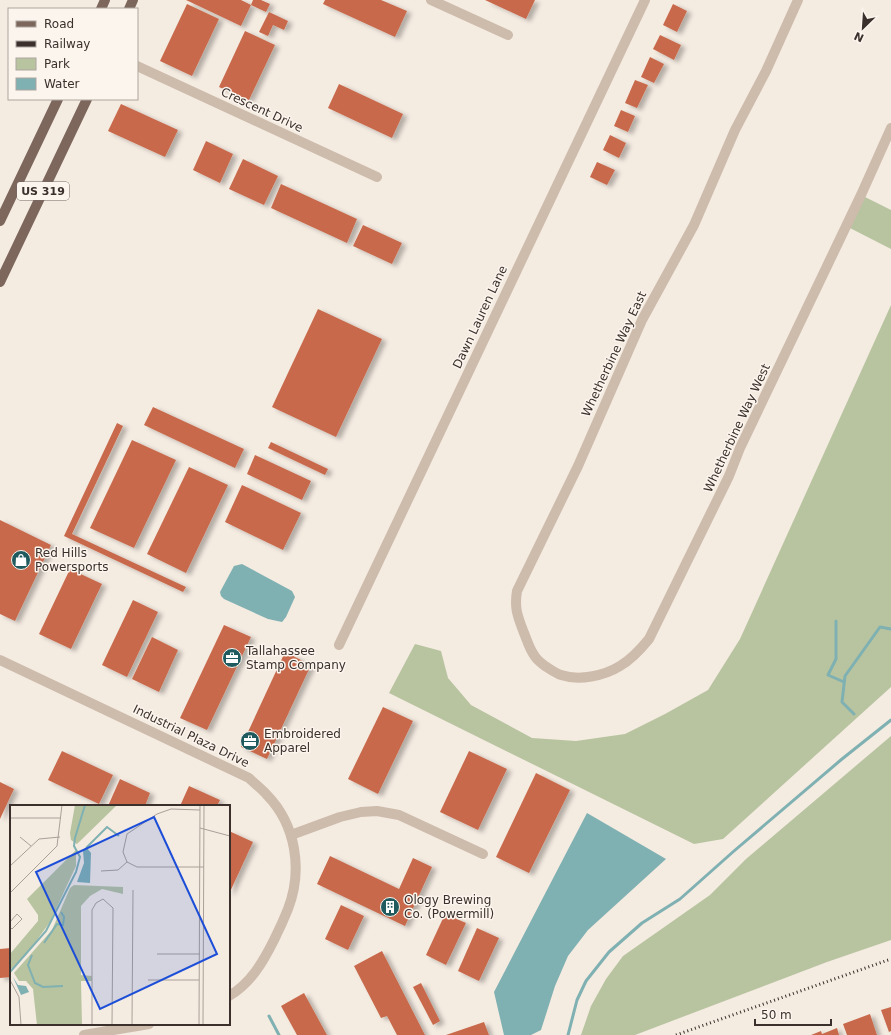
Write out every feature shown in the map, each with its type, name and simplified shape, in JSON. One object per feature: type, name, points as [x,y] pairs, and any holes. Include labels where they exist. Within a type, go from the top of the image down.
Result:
[{"type":"main road","name":"US 319","points":[[0,221],[58,100]]},
{"type":"main road","name":"US 319","points":[[0,282],[87,100]]},
{"type":"street","points":[[431,0],[508,35]]},
{"type":"street","name":"Dawn Lauren Lane","points":[[339,645],[645,0]]},
{"type":"street","name":"Whetherbine Way East","points":[[554,672],[534,656],[528,645],[518,617],[515,603],[517,591],[581,458],[642,320],[694,225],[735,130],[766,71],[798,0]]},
{"type":"street","name":"Crescent Drive","points":[[138,66],[377,177]]},
{"type":"street","name":"Whetherbine Way West","points":[[554,672],[572,677],[593,676],[607,672],[629,661],[638,653],[649,639],[729,476],[740,448],[858,201],[891,128]]},
{"type":"street","name":"Industrial Plaza Drive","points":[[0,660],[249,778],[267,794],[280,811],[295,848],[296,880],[289,908],[265,958],[255,973],[242,987],[230,995]]},
{"type":"street","points":[[291,835],[340,817],[361,812],[378,811],[400,814],[483,854]]},
{"type":"street","points":[[84,1035],[143,1025]]},
{"type":"green space","points":[[861,195],[891,210],[891,249],[846,226]]},
{"type":"green space","points":[[891,305],[891,687],[723,839],[694,844],[389,693],[415,644],[441,651],[448,678],[471,705],[532,738],[576,741],[625,734],[708,690],[740,639]]},
{"type":"green space","points":[[891,736],[891,940],[827,962],[635,1035],[581,1035],[591,1006],[606,979],[623,956],[710,895],[746,859]]},
{"type":"water","points":[[242,564],[292,591],[295,597],[286,617],[282,622],[268,619],[224,599],[221,596],[220,592],[234,566]]},
{"type":"water","points":[[587,813],[666,859],[588,930],[568,956],[555,986],[541,1030],[531,1035],[504,1035],[494,992]]},
{"type":"building","points":[[186,0],[241,0],[251,5],[241,26]]},
{"type":"building","points":[[253,0],[261,0],[270,4],[266,12],[251,5]]},
{"type":"building","points":[[325,0],[381,0],[407,11],[395,37],[323,4]]},
{"type":"building","points":[[485,0],[535,0],[526,19]]},
{"type":"building","points":[[187,4],[219,19],[192,76],[160,61]]},
{"type":"building","points":[[673,4],[687,11],[677,32],[663,25]]},
{"type":"building","points":[[269,12],[288,21],[284,30],[273,25],[268,36],[259,32]]},
{"type":"building","points":[[245,31],[275,45],[249,100],[219,87]]},
{"type":"building","points":[[660,35],[681,45],[674,60],[653,49]]},
{"type":"building","points":[[650,57],[664,64],[654,83],[641,77]]},
{"type":"building","points":[[635,80],[648,85],[637,108],[625,103]]},
{"type":"building","points":[[339,84],[403,114],[392,138],[328,108]]},
{"type":"building","points":[[121,104],[178,130],[165,157],[108,131]]},
{"type":"building","points":[[621,110],[635,116],[628,132],[614,126]]},
{"type":"building","points":[[610,135],[626,143],[619,158],[603,150]]},
{"type":"building","points":[[206,141],[233,154],[220,183],[193,170]]},
{"type":"building","points":[[243,159],[278,176],[264,205],[229,189]]},
{"type":"building","points":[[597,162],[615,170],[607,185],[590,177]]},
{"type":"building","points":[[281,184],[357,219],[347,243],[271,208]]},
{"type":"building","points":[[363,225],[402,243],[392,264],[353,246]]},
{"type":"building","points":[[318,309],[382,339],[336,437],[272,407]]},
{"type":"building","points":[[153,407],[244,449],[235,468],[144,425]]},
{"type":"building","points":[[117,423],[123,426],[72,534],[186,587],[183,592],[64,536]]},
{"type":"building","points":[[132,440],[176,460],[134,548],[90,528]]},
{"type":"building","points":[[271,442],[328,469],[325,475],[268,448]]},
{"type":"building","points":[[255,455],[311,481],[302,500],[247,474]]},
{"type":"building","points":[[189,467],[228,485],[186,573],[147,554]]},
{"type":"building","points":[[242,485],[301,513],[283,550],[225,522]]},
{"type":"building","points":[[0,520],[51,545],[15,621],[0,614]]},
{"type":"building","points":[[70,569],[102,584],[71,649],[39,634]]},
{"type":"building","points":[[133,600],[158,612],[127,677],[102,665]]},
{"type":"building","points":[[224,625],[251,637],[207,730],[180,718]]},
{"type":"building","points":[[152,637],[178,650],[159,692],[132,679]]},
{"type":"building","points":[[285,652],[311,665],[267,759],[241,747]]},
{"type":"building","points":[[383,707],[413,721],[378,794],[348,779]]},
{"type":"building","points":[[62,751],[113,775],[99,804],[48,780]]},
{"type":"building","points":[[469,751],[507,769],[478,830],[440,812]]},
{"type":"building","points":[[536,773],[570,790],[529,873],[496,857]]},
{"type":"building","points":[[120,779],[150,793],[145,805],[108,805]]},
{"type":"building","points":[[0,782],[14,789],[0,819]]},
{"type":"building","points":[[189,786],[220,800],[218,805],[180,805]]},
{"type":"building","points":[[230,831],[253,842],[230,892]]},
{"type":"building","name":"Ology Brewing Co. (Powermill)","points":[[330,856],[399,889],[413,858],[432,867],[405,926],[317,884]]},
{"type":"building","points":[[341,905],[364,916],[348,950],[325,939]]},
{"type":"building","points":[[445,914],[466,923],[446,965],[426,955]]},
{"type":"building","points":[[477,928],[499,938],[479,981],[458,971]]},
{"type":"building","points":[[10,948],[10,977],[0,978],[0,949]]},
{"type":"building","points":[[382,951],[425,1035],[397,1035],[387,1016],[381,1018],[354,966]]},
{"type":"building","points":[[421,983],[440,1021],[433,1025],[413,987]]},
{"type":"building","points":[[304,993],[327,1035],[297,1035],[281,1006]]},
{"type":"building","points":[[891,1007],[891,1031],[889,1032],[881,1010]]},
{"type":"building","points":[[870,1014],[877,1035],[847,1035],[843,1024]]},
{"type":"building","points":[[484,1022],[489,1035],[446,1035]]},
{"type":"building","points":[[837,1028],[839,1035],[811,1035],[821,1031],[822,1034]]},
{"type":"waterway","points":[[836,621],[836,659],[828,675],[844,682]]},
{"type":"waterway","points":[[854,714],[842,702],[845,676],[880,627],[891,629]]},
{"type":"waterway","points":[[568,1035],[577,1000],[586,981],[609,952],[642,923],[680,899],[842,759],[891,720]]},
{"type":"waterway","points":[[269,1016],[279,1035]]},
{"type":"railway","points":[[676,1035],[891,959]]},
{"type":"place","name":"Red Hills Powersports","points":[[21,560]]},
{"type":"place","name":"Tallahassee Stamp Company","points":[[232,658]]},
{"type":"place","name":"Embroidered Apparel","points":[[250,741]]},
{"type":"place","name":"Ology Brewing Co. (Powermill)","points":[[390,907]]}]
